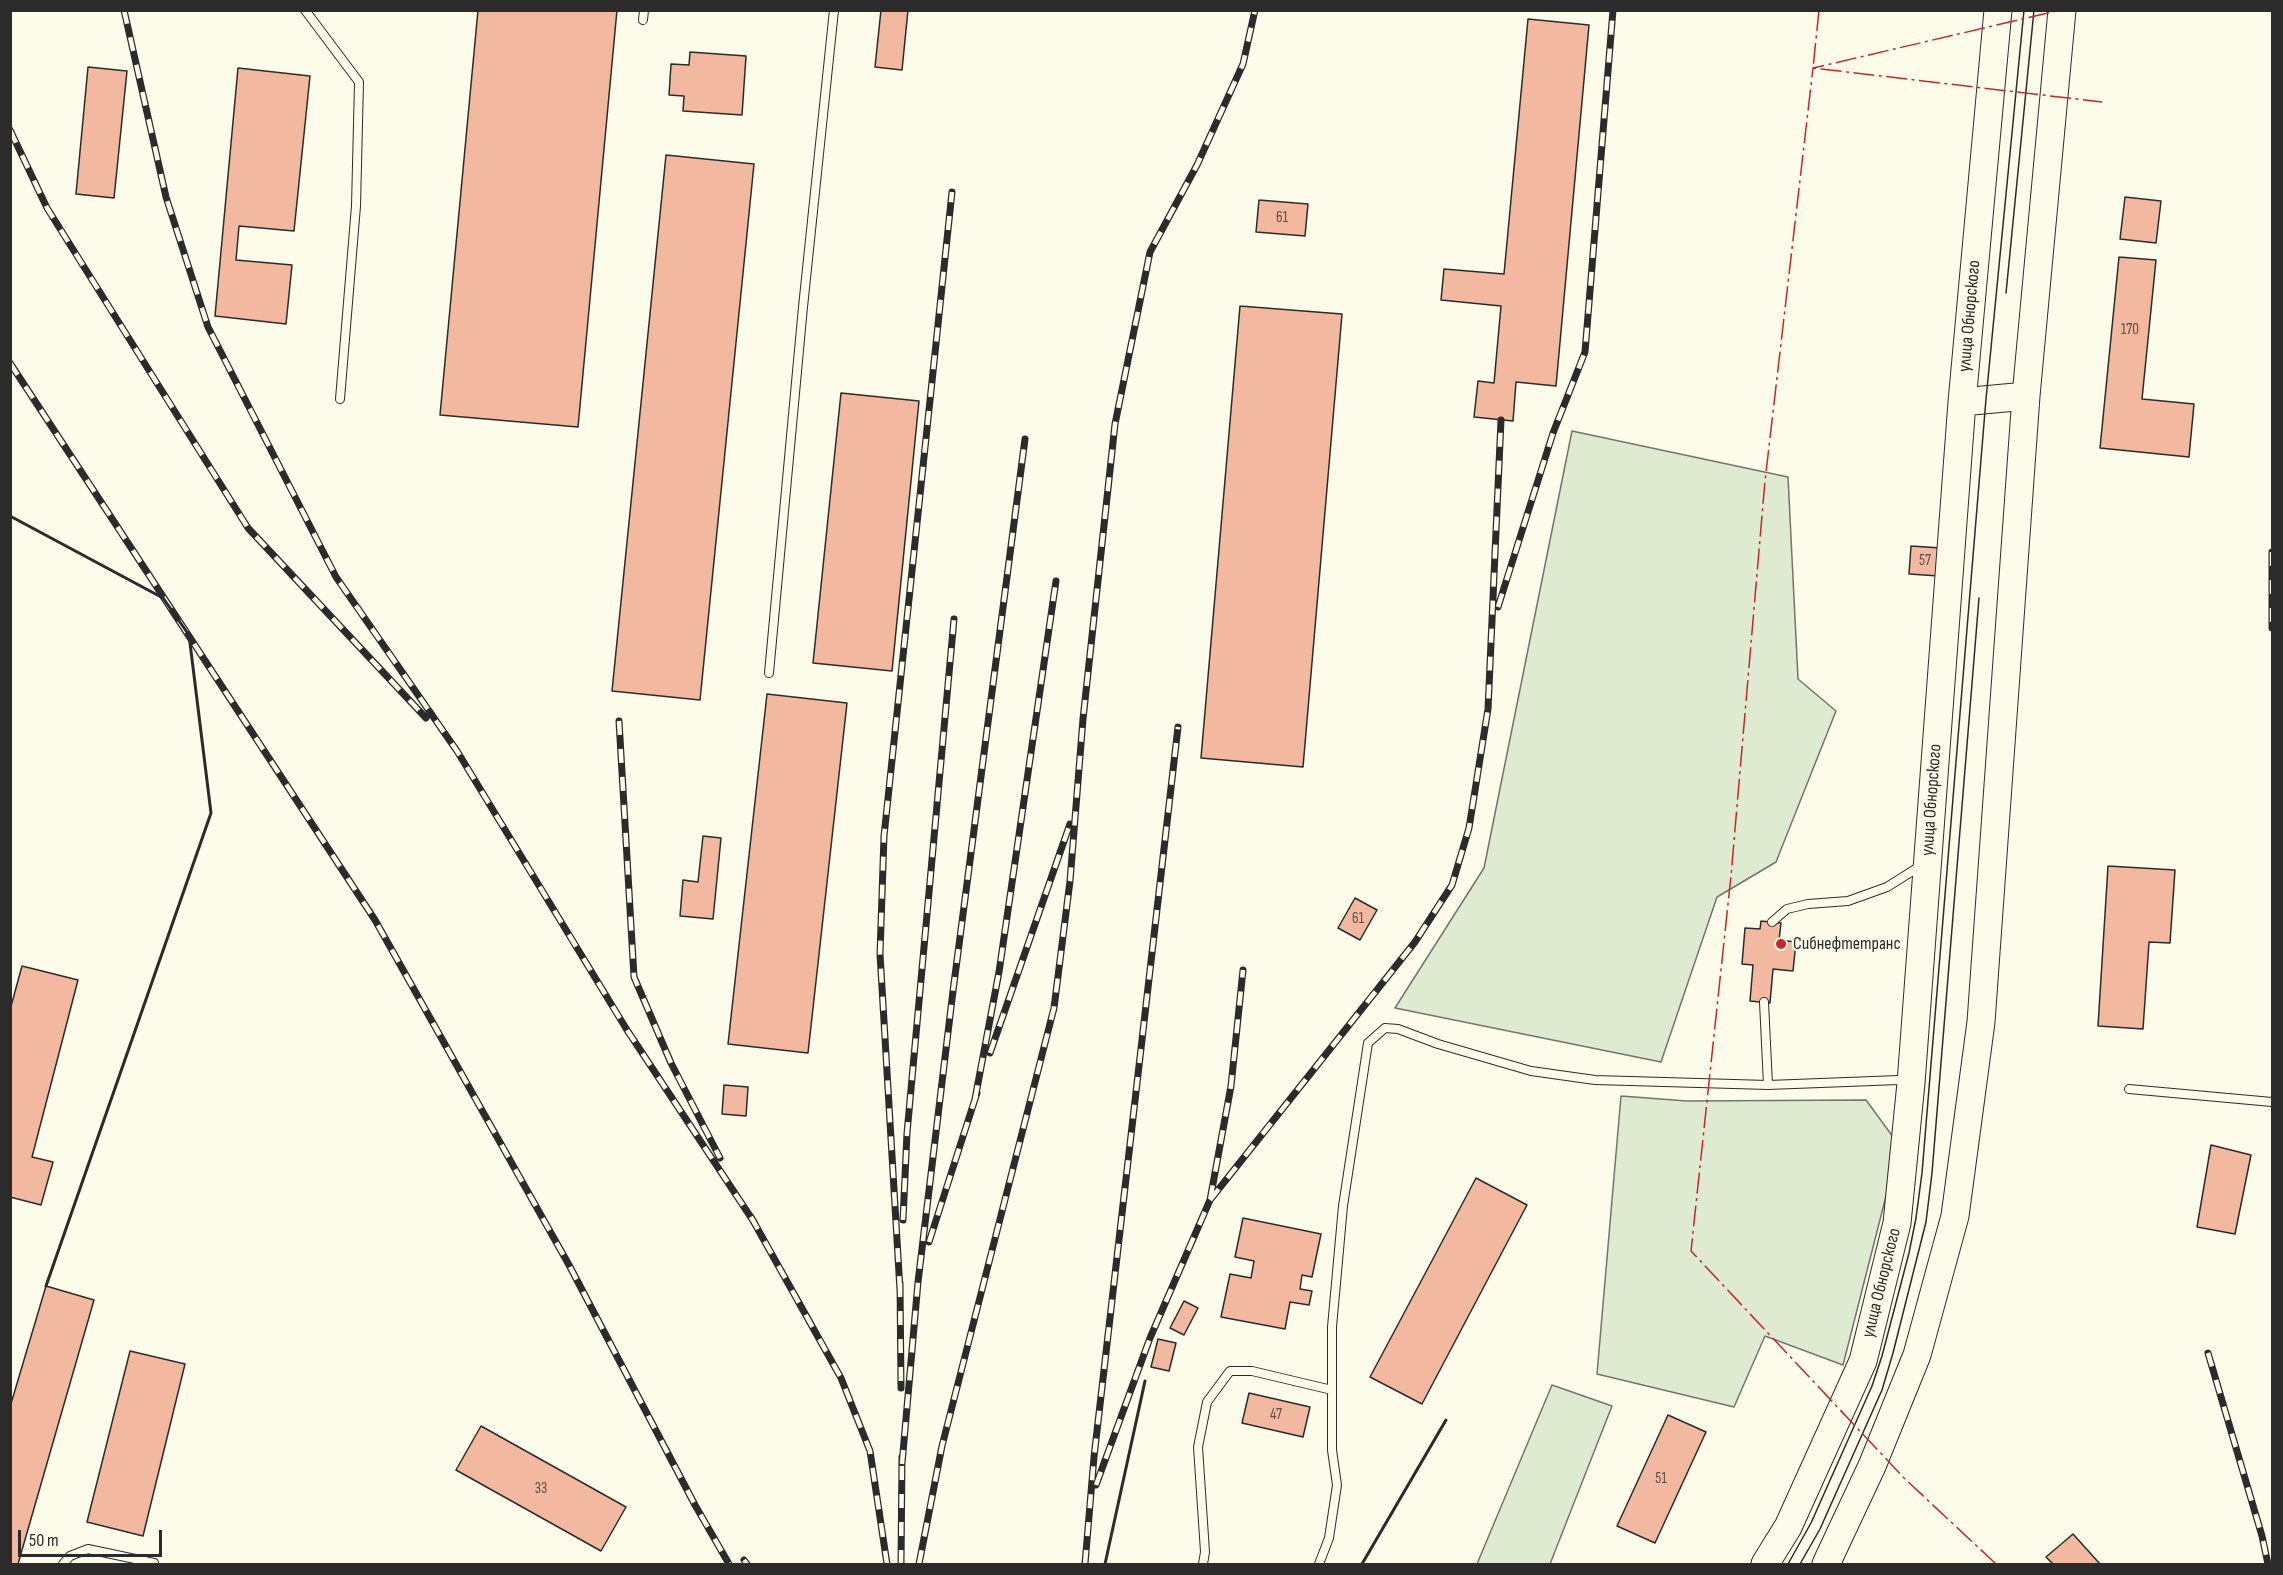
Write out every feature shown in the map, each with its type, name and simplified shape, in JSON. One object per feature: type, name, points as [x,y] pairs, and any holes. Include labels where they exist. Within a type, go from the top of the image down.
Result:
[{"type":"main road","name":"улица Обнорского","points":[[1766,1564],[1788,1527],[1863,1361],[1897,1223],[1911,1083],[1962,402],[1998,10]]},
{"type":"main road","points":[[1826,1564],[1872,1466],[1917,1355],[1955,1216],[1981,1022],[2026,396],[2062,10]]},
{"type":"main road","points":[[1962,402],[2026,396]]},
{"type":"lane","points":[[306,10],[359,82],[356,206],[340,399]]},
{"type":"lane","points":[[770,673],[802,307],[834,10]]},
{"type":"lane","points":[[1772,922],[1787,909],[1808,904],[1848,901],[1887,887],[1928,862]]},
{"type":"lane","points":[[1764,1002],[1768,1085]]},
{"type":"lane","points":[[1319,1564],[1329,1538],[1337,1485],[1332,1450],[1332,1327],[1343,1206],[1368,1043],[1385,1028],[1398,1029],[1438,1044],[1532,1071],[1595,1080],[1768,1085],[1899,1080],[1911,1083]]},
{"type":"lane","points":[[2129,1089],[2272,1102]]},
{"type":"lane","points":[[1203,1564],[1205,1552],[1198,1447],[1207,1402],[1230,1371],[1252,1371],[1332,1390]]},
{"type":"lane","points":[[63,1564],[69,1556],[88,1549],[154,1564]]},
{"type":"green space","points":[[1572,431],[1788,477],[1798,679],[1836,711],[1776,862],[1717,897],[1661,1062],[1395,1008],[1484,868]]},
{"type":"green space","points":[[1621,1096],[1687,1101],[1866,1100],[1899,1145],[1843,1365],[1765,1336],[1734,1407],[1597,1374]]},
{"type":"green space","points":[[1552,1385],[1612,1406],[1550,1564],[1477,1564]]},
{"type":"building","points":[[478,10],[617,10],[578,427],[440,415]]},
{"type":"building","points":[[881,10],[908,10],[902,70],[875,67]]},
{"type":"building","points":[[1528,19],[1589,25],[1556,386],[1516,382],[1513,421],[1474,417],[1478,381],[1494,383],[1501,306],[1441,300],[1444,269],[1504,274]]},
{"type":"building","points":[[690,52],[746,56],[742,115],[683,111],[684,96],[669,95],[671,64],[689,65]]},
{"type":"building","points":[[88,67],[127,71],[114,198],[76,194]]},
{"type":"building","points":[[238,68],[310,76],[294,231],[239,226],[236,260],[292,265],[286,324],[215,316]]},
{"type":"building","points":[[666,155],[754,164],[700,700],[612,691]]},
{"type":"building","points":[[2125,197],[2161,201],[2156,243],[2120,239]]},
{"type":"building","points":[[1259,200],[1308,204],[1305,236],[1256,232]]},
{"type":"building","points":[[2119,257],[2156,260],[2142,399],[2194,404],[2189,457],[2100,448]]},
{"type":"building","points":[[1240,306],[1342,314],[1303,767],[1201,758]]},
{"type":"building","points":[[841,393],[919,401],[892,671],[813,663]]},
{"type":"building","points":[[1911,546],[1941,548],[1939,576],[1909,574]]},
{"type":"building","points":[[767,694],[847,703],[808,1053],[728,1044]]},
{"type":"building","points":[[703,836],[721,838],[713,919],[680,916],[683,880],[698,882]]},
{"type":"building","points":[[2108,866],[2175,870],[2170,943],[2149,942],[2143,1029],[2098,1026]]},
{"type":"building","points":[[1355,898],[1377,910],[1360,940],[1338,928]]},
{"type":"building","points":[[1761,921],[1781,923],[1779,940],[1796,942],[1793,971],[1773,969],[1770,1003],[1750,1001],[1753,965],[1742,964],[1745,928],[1760,929]]},
{"type":"building","points":[[22,966],[78,980],[32,1157],[53,1162],[41,1205],[10,1197],[10,1010]]},
{"type":"building","points":[[724,1085],[748,1087],[746,1116],[722,1114]]},
{"type":"building","points":[[2211,1145],[2251,1155],[2235,1234],[2197,1227]]},
{"type":"building","points":[[1476,1178],[1527,1205],[1422,1404],[1370,1377]]},
{"type":"building","points":[[1243,1218],[1321,1234],[1312,1277],[1302,1275],[1300,1289],[1312,1291],[1309,1305],[1290,1302],[1285,1329],[1221,1317],[1230,1274],[1251,1278],[1254,1261],[1235,1257]]},
{"type":"building","points":[[46,1286],[94,1300],[18,1564],[10,1564],[10,1407]]},
{"type":"building","points":[[1184,1301],[1198,1308],[1184,1335],[1170,1328]]},
{"type":"building","points":[[1158,1339],[1176,1343],[1169,1371],[1151,1367]]},
{"type":"building","points":[[130,1351],[185,1364],[143,1536],[87,1522]]},
{"type":"building","points":[[1249,1393],[1310,1407],[1303,1437],[1242,1423]]},
{"type":"building","points":[[1668,1415],[1706,1432],[1655,1543],[1617,1526]]},
{"type":"building","points":[[481,1426],[626,1507],[601,1551],[456,1470]]},
{"type":"building","points":[[2073,1534],[2100,1564],[2053,1564],[2046,1557]]},
{"type":"tram line","points":[[1788,1564],[1811,1523],[1872,1386],[1909,1253],[1916,1218],[1922,1173],[1986,399],[2024,10]]},
{"type":"tram line","points":[[2006,293],[2034,10]]},
{"type":"tram line","points":[[1800,1564],[1820,1529],[1882,1390],[1926,1222],[1932,1173],[1979,598]]},
{"type":"railway","points":[[124,10],[166,197],[208,327],[336,577],[457,751],[627,1030],[754,1222]]},
{"type":"railway","points":[[919,1564],[942,1446],[1054,1008],[1070,881],[1083,719],[1115,424],[1150,252],[1197,165],[1243,64],[1255,10]]},
{"type":"railway","points":[[1498,607],[1553,433],[1585,352],[1613,10]]},
{"type":"railway","points":[[10,130],[47,208],[248,528],[426,718]]},
{"type":"railway","points":[[900,1290],[880,954],[884,836],[952,192]]},
{"type":"railway","points":[[10,363],[375,920],[569,1265],[695,1505],[729,1564]]},
{"type":"railway","points":[[1210,1200],[1415,942],[1452,885],[1469,828],[1488,709],[1501,420]]},
{"type":"railway","points":[[902,1464],[918,1282],[953,991],[1025,439]]},
{"type":"railway","points":[[2272,552],[2272,628]]},
{"type":"railway","points":[[975,1099],[999,972],[1056,581]]},
{"type":"railway","points":[[903,1220],[907,1133],[954,619]]},
{"type":"railway","points":[[619,721],[634,977],[671,1063],[720,1158]]},
{"type":"railway","points":[[1085,1564],[1094,1457],[1178,727]]},
{"type":"railway","points":[[990,1053],[1070,824]]},
{"type":"railway","points":[[1096,1485],[1150,1338],[1210,1200],[1231,1086],[1243,970]]},
{"type":"railway","points":[[929,1242],[977,1093]]},
{"type":"railway","points":[[751,1217],[841,1378],[870,1451],[887,1564]]},
{"type":"railway","points":[[900,1283],[901,1388]]},
{"type":"railway","points":[[2208,1353],[2262,1536],[2268,1564]]},
{"type":"railway","points":[[901,1564],[902,1457]]},
{"type":"railway","points":[[744,1560],[747,1564]]},
{"type":"wall","points":[[10,516],[163,598],[189,635],[211,813],[46,1286]]},
{"type":"wall","points":[[1105,1564],[1145,1381]]},
{"type":"wall","points":[[1362,1564],[1446,1420]]},
{"type":"power","points":[[1819,10],[1813,68],[2102,102]]},
{"type":"power","points":[[1996,1564],[1904,1478],[1691,1251],[1731,876],[1765,481],[1813,68],[2061,10]]},
{"type":"place","name":"Сибнефтетранс","points":[[1781,944]]}]
